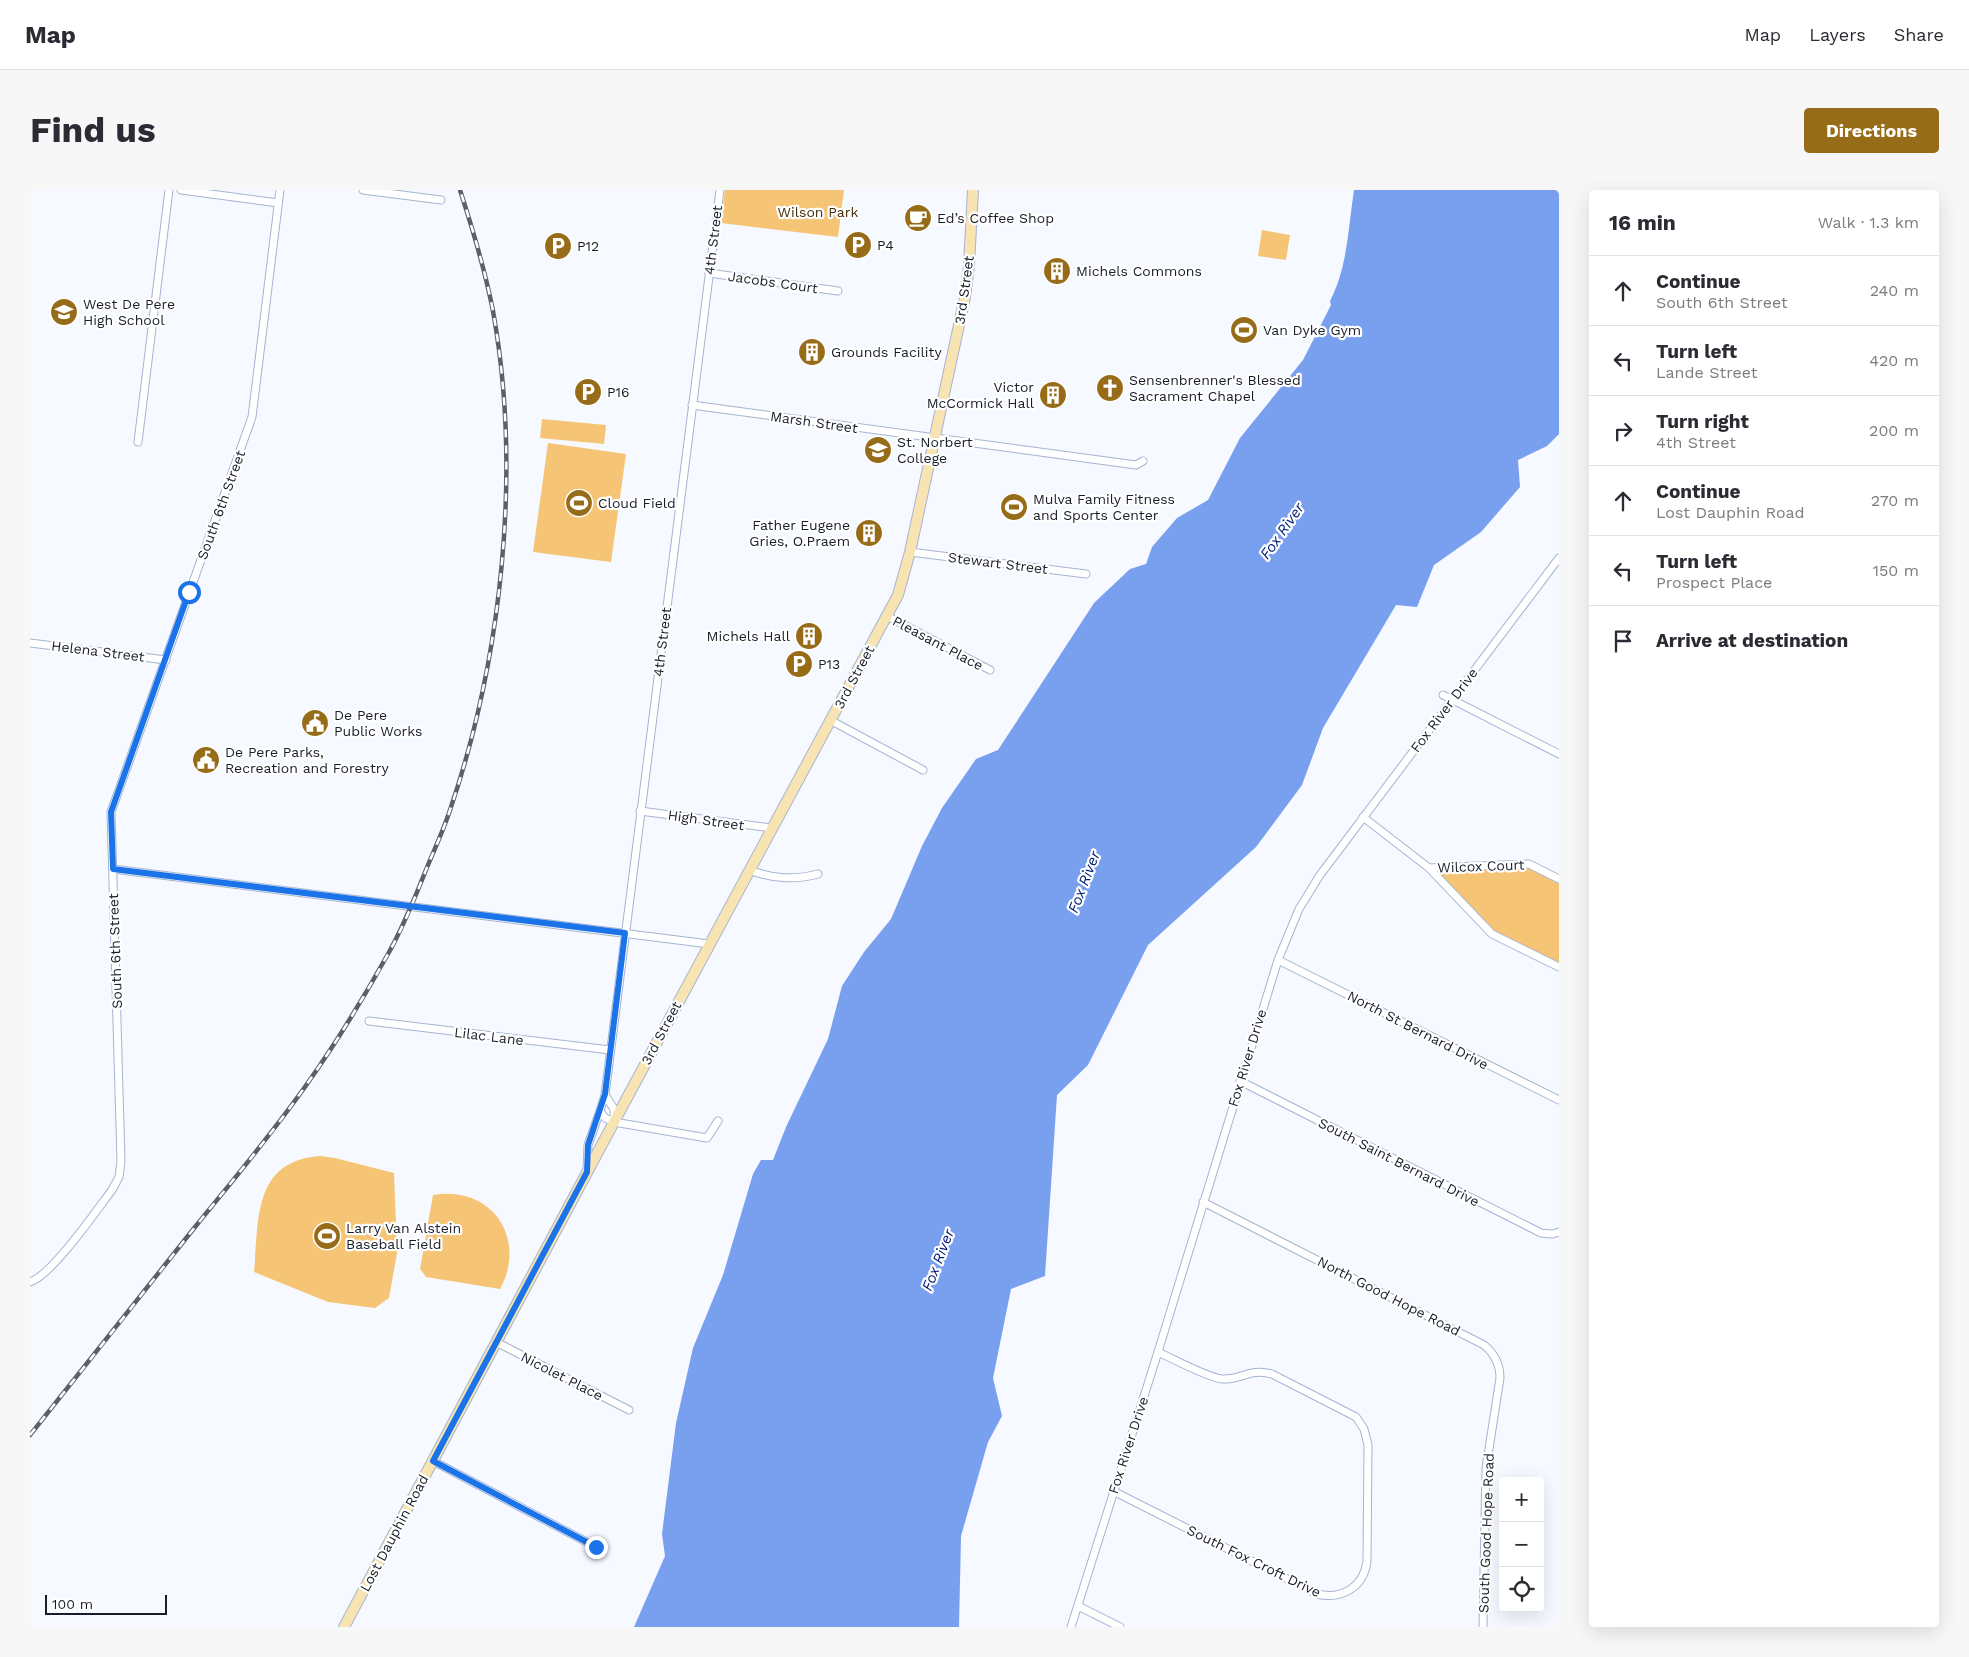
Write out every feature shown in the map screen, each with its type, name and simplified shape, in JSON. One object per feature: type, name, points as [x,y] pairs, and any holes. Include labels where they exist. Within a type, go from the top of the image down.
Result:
[{"type":"main road","name":"3rd Street","points":[[614,1122],[887,616],[903,580],[965,297],[969,265],[973,190]]},
{"type":"main road","name":"Lost Dauphin Road","points":[[344,1627],[614,1122]]},
{"type":"street","points":[[138,442],[169,190]]},
{"type":"street","points":[[181,190],[278,203]]},
{"type":"street","name":"South 6th Street","points":[[30,1282],[35,1281],[50,1270],[112,1190],[119,1177],[121,1161],[111,812],[252,417],[280,190]]},
{"type":"street","points":[[363,190],[441,200]]},
{"type":"street","name":"4th Street","points":[[587,1172],[588,1145],[605,1094],[720,190]]},
{"type":"street","name":"Jacobs Court","points":[[709,273],[838,291]]},
{"type":"street","name":"Marsh Street","points":[[692,405],[1136,465],[1143,462]]},
{"type":"street","name":"Stewart Street","points":[[910,552],[1086,574]]},
{"type":"street","name":"Fox River Drive","points":[[1071,1627],[1158,1352],[1278,960],[1299,909],[1320,875],[1559,558]]},
{"type":"street","name":"Pleasant Place","points":[[887,616],[990,670]]},
{"type":"street","name":"Helena Street","points":[[30,643],[166,660]]},
{"type":"street","points":[[1443,695],[1559,754]]},
{"type":"street","points":[[830,720],[923,770]]},
{"type":"street","name":"High Street","points":[[640,811],[772,828]]},
{"type":"street","name":"Wilcox Court","points":[[1363,817],[1429,868],[1492,934],[1559,967]]},
{"type":"street","name":"Wilcox Court","points":[[1429,868],[1529,864],[1559,879]]},
{"type":"street","points":[[113,869],[709,944]]},
{"type":"street","points":[[750,870],[772,877],[806,877],[818,874]]},
{"type":"street","name":"North St Bernard Drive","points":[[1278,960],[1559,1100]]},
{"type":"street","name":"Lilac Lane","points":[[369,1021],[610,1050]]},
{"type":"street","name":"South Saint Bernard Drive","points":[[1240,1082],[1540,1233],[1552,1234],[1559,1232]]},
{"type":"street","name":"4th Street","points":[[605,1094],[614,1109],[614,1122]]},
{"type":"street","points":[[600,1110],[605,1118],[614,1122],[707,1138],[718,1121]]},
{"type":"street","name":"North Good Hope Road","points":[[1203,1202],[1484,1345],[1495,1357],[1500,1371],[1489,1440]]},
{"type":"street","name":"Nicolet Place","points":[[496,1342],[629,1410]]},
{"type":"street","name":"South Fox Croft Drive","points":[[1113,1490],[1317,1594],[1325,1596],[1345,1593],[1358,1583],[1366,1565],[1368,1445],[1364,1429],[1356,1417],[1272,1374],[1257,1371],[1230,1378],[1215,1378],[1158,1352]]},
{"type":"street","name":"South Good Hope Road","points":[[1483,1627],[1485,1486],[1489,1440]]},
{"type":"street","points":[[433,1461],[596,1547]]},
{"type":"street","points":[[1078,1606],[1120,1627]]},
{"type":"green space","name":"Wilson Park","points":[[725,190],[844,190],[838,237],[721,223]]},
{"type":"green space","points":[[1262,230],[1290,235],[1286,260],[1258,256]]},
{"type":"green space","points":[[542,419],[606,425],[604,444],[540,438]]},
{"type":"green space","name":"Cloud Field","points":[[548,443],[626,454],[611,562],[533,552]]},
{"type":"green space","points":[[1529,864],[1559,879],[1559,967],[1492,934],[1429,868]]},
{"type":"green space","name":"Larry Van Alstein Baseball Field","points":[[320,1156],[394,1173],[397,1253],[389,1298],[375,1308],[328,1302],[254,1272],[259,1214],[263,1197],[271,1181],[282,1169],[298,1160]]},
{"type":"green space","points":[[433,1195],[460,1195],[477,1201],[491,1210],[501,1222],[507,1237],[509,1254],[507,1271],[500,1289],[426,1277],[420,1269]]},
{"type":"water","name":"Fox River","points":[[1354,190],[1559,190],[1559,434],[1547,446],[1518,460],[1520,487],[1481,532],[1434,565],[1417,607],[1396,605],[1323,728],[1302,785],[1256,847],[1148,945],[1088,1065],[1057,1095],[1045,1276],[1011,1289],[993,1378],[1002,1416],[988,1442],[961,1536],[959,1627],[634,1627],[665,1556],[662,1534],[676,1423],[693,1348],[723,1275],[753,1174],[761,1160],[773,1160],[786,1127],[828,1039],[842,986],[864,952],[891,919],[922,846],[942,808],[976,759],[998,750],[1094,603],[1130,569],[1146,564],[1152,547],[1177,518],[1208,500],[1240,438],[1303,360],[1331,305],[1330,301],[1336,288],[1347,247]]},
{"type":"railway","points":[[30,1435],[294,1103],[339,1037],[379,971],[405,921],[449,813],[467,754],[482,692],[494,629],[502,565],[506,500],[506,436],[502,372],[493,311],[478,250],[460,190]]},
{"type":"place","name":"Ed’s Coffee Shop","points":[[918,218]]},
{"type":"place","name":"P4","points":[[858,245]]},
{"type":"place","name":"P12","points":[[558,246]]},
{"type":"place","name":"Michels Commons","points":[[1057,271]]},
{"type":"place","name":"West De Pere High School","points":[[64,312]]},
{"type":"place","name":"Van Dyke Gym","points":[[1244,330]]},
{"type":"place","name":"Grounds Facility","points":[[812,352]]},
{"type":"place","name":"Sensenbrenner's Blessed Sacrament Chapel","points":[[1110,388]]},
{"type":"place","name":"P16","points":[[588,392]]},
{"type":"place","name":"Victor McCormick Hall","points":[[1053,395]]},
{"type":"place","name":"St. Norbert College","points":[[878,450]]},
{"type":"place","name":"Cloud Field","points":[[579,503]]},
{"type":"place","name":"Mulva Family Fitness and Sports Center","points":[[1014,507]]},
{"type":"place","name":"Father Eugene Gries, O.Praem","points":[[869,533]]},
{"type":"place","name":"Michels Hall","points":[[809,636]]},
{"type":"place","name":"P13","points":[[799,664]]},
{"type":"place","name":"De Pere Public Works","points":[[315,723]]},
{"type":"place","name":"De Pere Parks, Recreation and Forestry","points":[[206,760]]},
{"type":"place","name":"Larry Van Alstein Baseball Field","points":[[327,1236]]},
{"type":"route","points":[[189,592],[111,812],[113,869],[625,933],[605,1094],[588,1145],[587,1172],[433,1461],[596,1547]]}]
